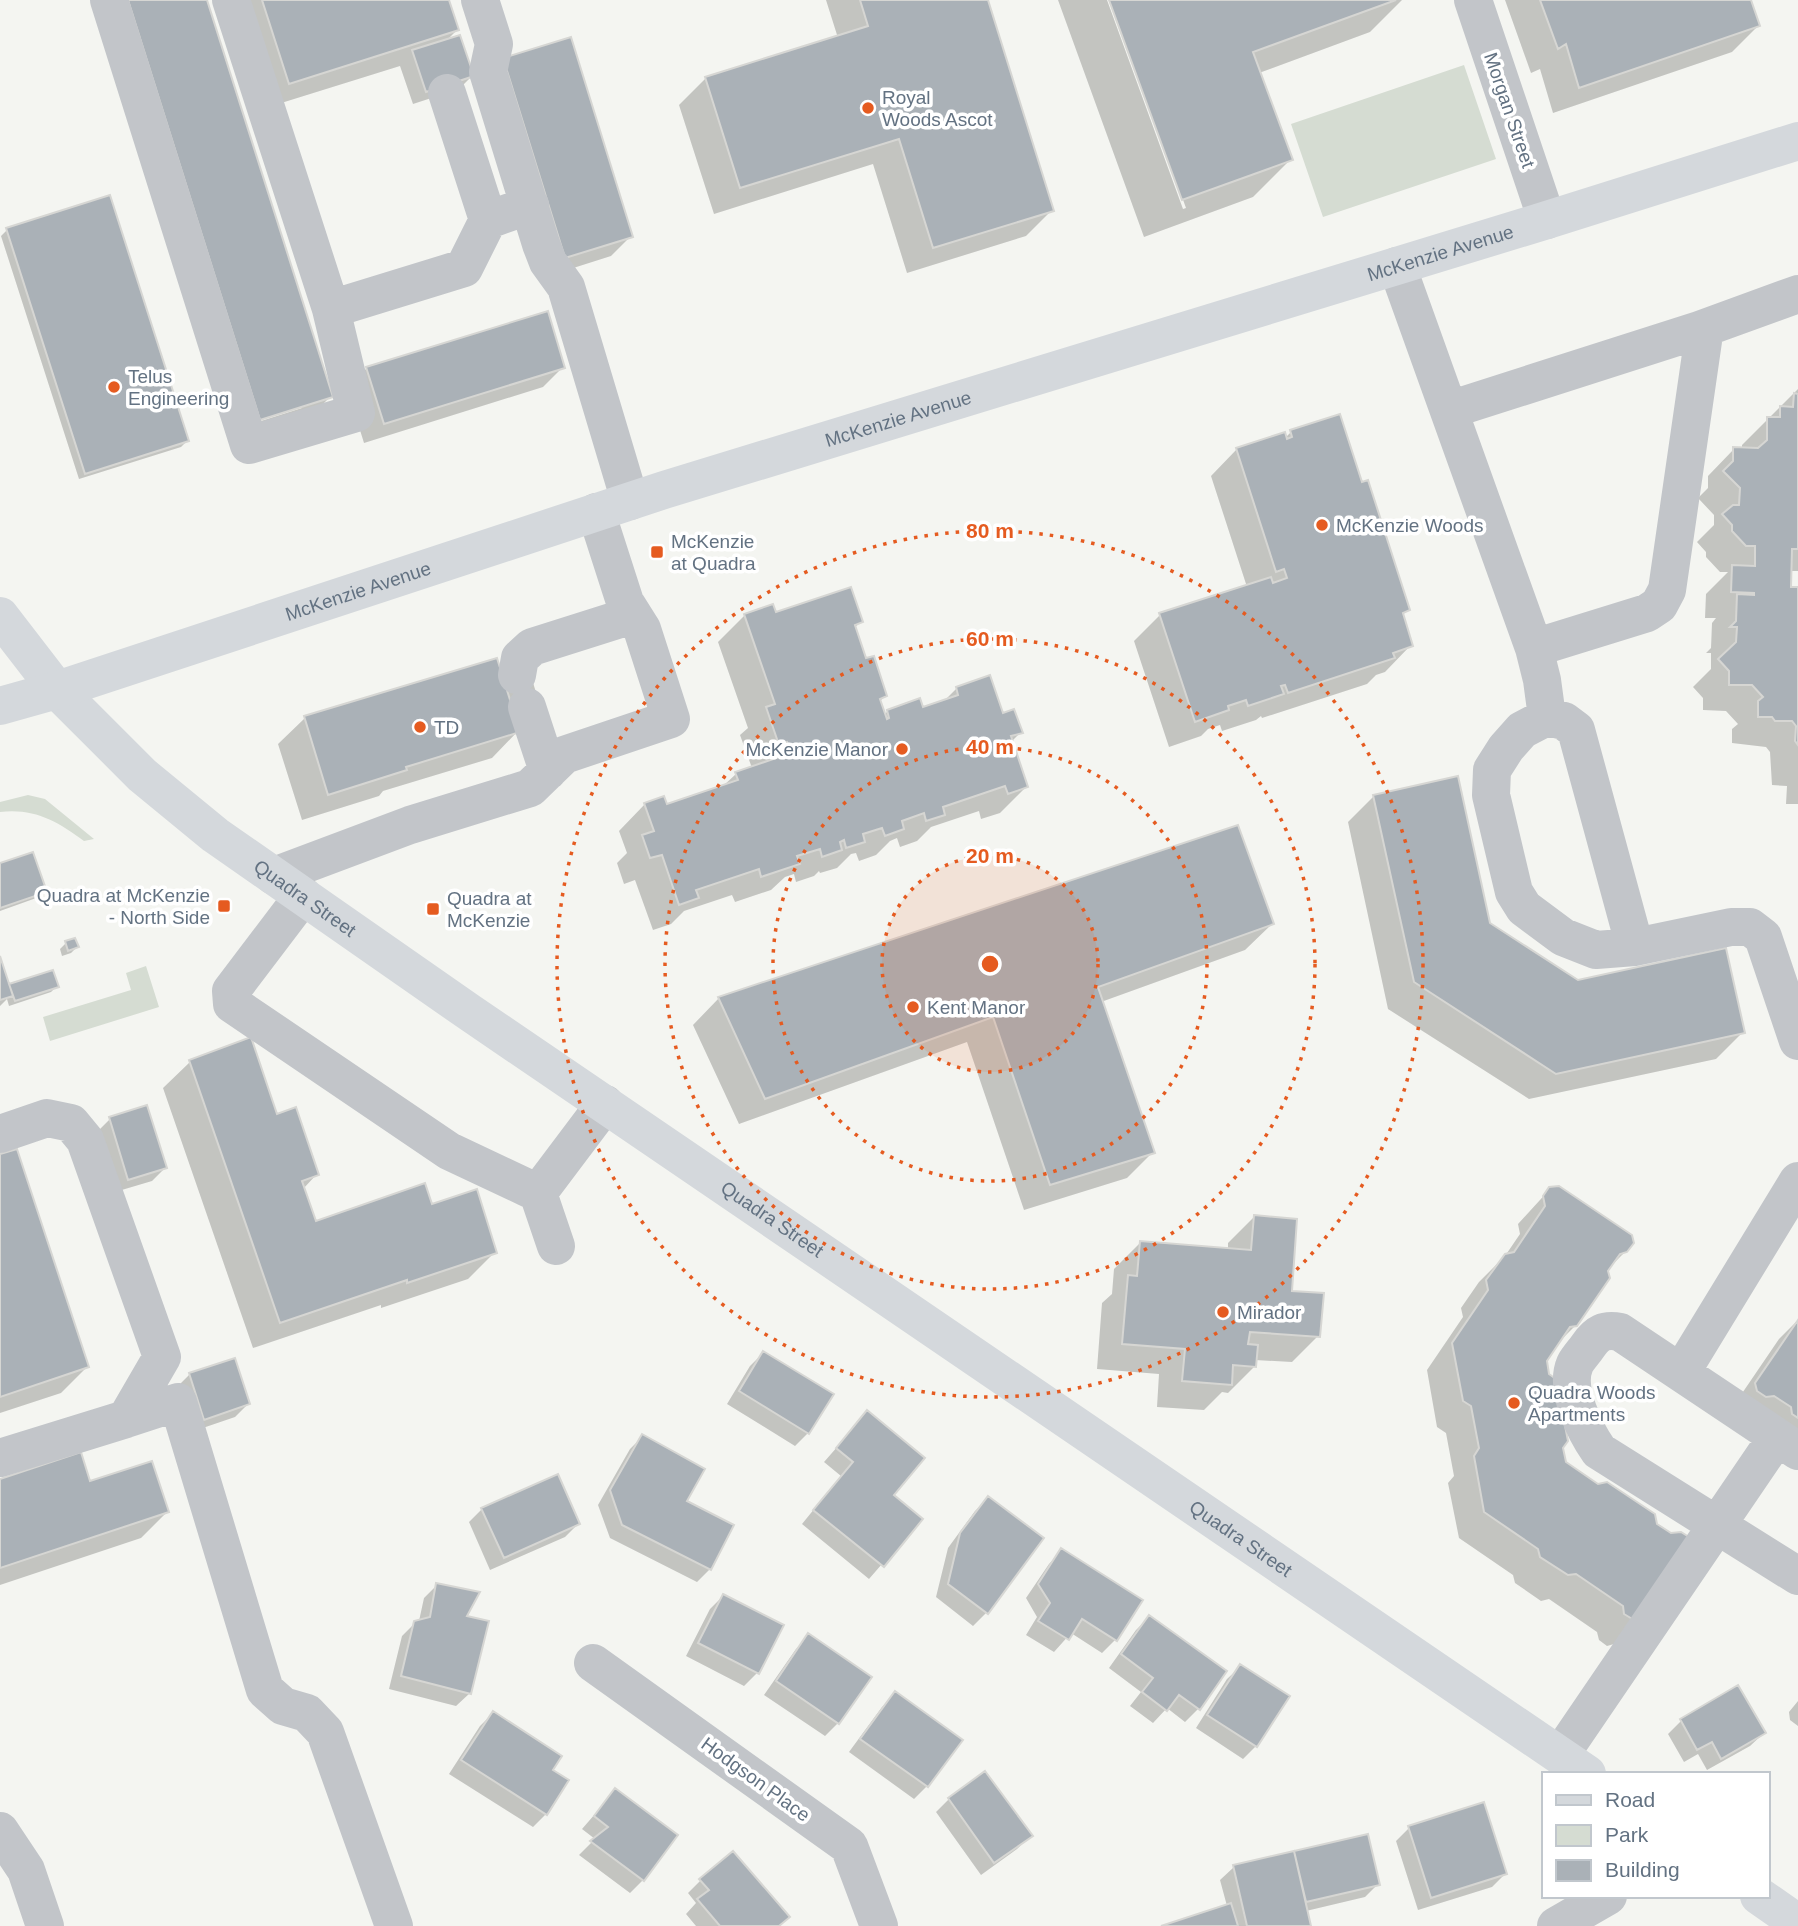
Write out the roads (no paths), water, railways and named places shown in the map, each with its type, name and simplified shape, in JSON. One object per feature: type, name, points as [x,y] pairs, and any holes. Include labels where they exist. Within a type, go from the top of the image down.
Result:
[{"type":"main road","name":"McKenzie Avenue","points":[[0,706],[57,690],[613,507],[1798,141]]},
{"type":"main road","name":"Quadra Street","points":[[0,616],[57,690],[173,802],[215,835],[1574,1764]]},
{"type":"main road","points":[[1762,1898],[1798,1923]]},
{"type":"street","points":[[109,0],[249,445],[356,413],[331,309],[231,0]]},
{"type":"street","points":[[480,0],[494,44],[488,72],[548,262],[566,288],[613,507],[625,602],[642,629],[671,719],[564,755],[530,788],[410,825],[289,886],[231,991],[232,1004],[449,1151],[538,1193],[556,1246]]},
{"type":"street","name":"Morgan Street","points":[[1473,0],[1547,220]]},
{"type":"street","points":[[447,93],[488,220]]},
{"type":"street","points":[[331,309],[464,268],[488,220],[530,205]]},
{"type":"street","points":[[1397,266],[1534,648],[1547,717]]},
{"type":"street","points":[[1449,410],[1699,330],[1798,293]]},
{"type":"street","points":[[1534,648],[1647,613],[1659,605],[1667,590],[1703,341],[1699,330]]},
{"type":"street","points":[[548,771],[522,691],[520,658],[532,647],[633,615]]},
{"type":"street","points":[[1635,947],[1576,730],[1564,721],[1547,717],[1521,730],[1492,770],[1491,795],[1514,892],[1524,908],[1563,937],[1596,950],[1635,947],[1731,927],[1750,927],[1763,937],[1798,1041]]},
{"type":"street","points":[[538,1193],[605,1104]]},
{"type":"street","points":[[0,1134],[47,1118],[71,1123],[85,1140],[162,1357],[125,1419]]},
{"type":"street","points":[[1682,1371],[1798,1181]]},
{"type":"street","points":[[1574,1764],[1718,1526],[1787,1444],[1682,1371],[1620,1332],[1607,1329],[1595,1336],[1574,1366],[1573,1396],[1586,1432],[1599,1451],[1718,1526],[1798,1576]]},
{"type":"street","points":[[0,1458],[178,1402],[265,1690],[283,1706],[307,1713],[325,1732],[394,1926]]},
{"type":"street","name":"Hodgson Place","points":[[593,1663],[849,1846],[879,1926]]},
{"type":"street","points":[[0,1831],[26,1870],[45,1926]]},
{"type":"street","points":[[1556,1926],[1605,1898]]},
{"type":"place","name":"Royal Woods Ascot","points":[[868,108]]},
{"type":"place","name":"Telus Engineering","points":[[114,387]]},
{"type":"place","name":"McKenzie Woods","points":[[1322,525]]},
{"type":"place","name":"McKenzie at Quadra","points":[[657,552]]},
{"type":"place","name":"TD","points":[[420,727]]},
{"type":"place","name":"McKenzie Manor","points":[[902,749]]},
{"type":"place","name":"Quadra at McKenzie - North Side","points":[[224,906]]},
{"type":"place","name":"Quadra at McKenzie","points":[[433,909]]},
{"type":"place","name":"Kent Manor","points":[[913,1007]]},
{"type":"place","name":"Mirador","points":[[1223,1312]]},
{"type":"place","name":"Quadra Woods Apartments","points":[[1514,1403]]}]
